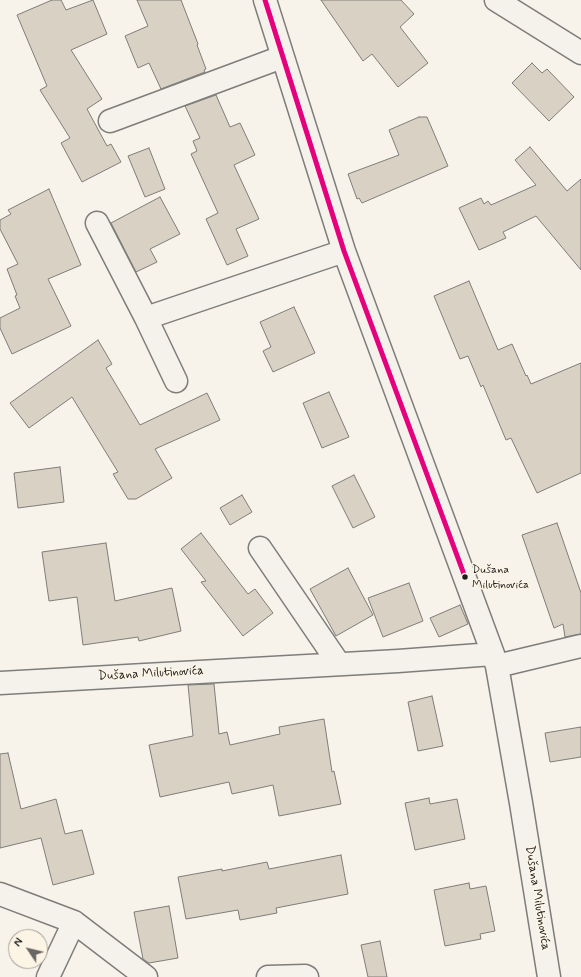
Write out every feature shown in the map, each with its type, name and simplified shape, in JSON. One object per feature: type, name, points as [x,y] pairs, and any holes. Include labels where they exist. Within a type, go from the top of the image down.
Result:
[{"type":"street","name":"Dušana Milutinovića","points":[[265,0],[344,251],[495,660],[550,977]]},
{"type":"street","points":[[496,0],[581,53]]},
{"type":"street","points":[[110,121],[282,57]]},
{"type":"street","points":[[97,223],[146,318],[176,381]]},
{"type":"street","points":[[146,318],[344,251]]},
{"type":"street","points":[[260,548],[339,664]]},
{"type":"street","points":[[495,660],[581,646]]},
{"type":"street","name":"Dušana Milutinovića","points":[[0,682],[339,664],[495,660]]},
{"type":"street","points":[[0,894],[74,922],[146,977]]},
{"type":"street","points":[[48,977],[74,922]]},
{"type":"street","points":[[268,977],[307,977]]},
{"type":"building","points":[[52,0],[61,0],[66,10],[93,0],[107,34],[71,50],[102,99],[87,109],[107,146],[111,144],[121,162],[82,182],[61,143],[70,138],[40,90],[47,86],[17,15]]},
{"type":"building","points":[[137,0],[181,0],[198,44],[197,45],[206,69],[204,70],[205,72],[161,89],[149,63],[138,68],[125,36],[148,26]]},
{"type":"building","points":[[321,0],[401,0],[414,14],[400,27],[428,63],[398,87],[372,54],[363,61]]},
{"type":"building","points":[[532,63],[542,73],[547,69],[574,97],[549,121],[512,83]]},
{"type":"building","points":[[216,95],[230,127],[240,123],[255,155],[234,165],[259,219],[236,229],[248,256],[227,265],[206,219],[218,213],[191,154],[197,151],[193,141],[200,138],[185,106]]},
{"type":"building","points":[[419,117],[427,117],[448,166],[362,203],[359,198],[357,199],[348,174],[399,155],[389,130]]},
{"type":"building","points":[[530,147],[567,191],[581,179],[581,270],[536,216],[503,232],[506,238],[479,250],[459,208],[481,198],[484,204],[488,201],[491,205],[536,185],[515,160]]},
{"type":"building","points":[[149,148],[165,189],[145,197],[128,156]]},
{"type":"building","points":[[49,189],[81,265],[48,279],[71,326],[12,354],[0,328],[0,318],[20,308],[15,296],[17,295],[7,269],[18,264],[0,229],[0,220],[11,214],[8,210]]},
{"type":"building","points":[[160,197],[180,234],[150,249],[157,262],[136,272],[111,223]]},
{"type":"building","points":[[469,281],[498,350],[512,344],[531,384],[581,363],[581,473],[537,493],[511,438],[506,440],[483,385],[481,387],[468,356],[460,359],[434,296]]},
{"type":"building","points":[[294,307],[315,353],[273,372],[263,351],[271,347],[260,322]]},
{"type":"building","points":[[98,340],[112,364],[106,368],[140,425],[207,393],[220,420],[155,449],[172,478],[136,499],[128,499],[113,474],[118,472],[72,397],[29,428],[10,403]]},
{"type":"building","points":[[329,392],[349,437],[322,448],[303,403]]},
{"type":"building","points":[[60,467],[64,502],[18,508],[14,473]]},
{"type":"building","points":[[354,475],[375,517],[353,528],[332,486]]},
{"type":"building","points":[[242,495],[252,512],[230,525],[220,508]]},
{"type":"building","points":[[557,523],[581,593],[581,634],[565,637],[563,624],[554,628],[522,535]]},
{"type":"building","points":[[201,533],[248,594],[255,589],[273,613],[243,636],[201,582],[206,581],[181,549]]},
{"type":"building","points":[[106,543],[115,601],[172,588],[181,631],[139,641],[138,637],[83,645],[77,597],[49,601],[42,552]]},
{"type":"building","points":[[348,568],[373,615],[336,636],[310,589]]},
{"type":"building","points":[[409,583],[423,621],[383,637],[368,598]]},
{"type":"building","points":[[460,605],[468,624],[439,637],[430,618]]},
{"type":"building","points":[[214,684],[219,734],[227,732],[230,745],[280,734],[279,727],[324,719],[332,772],[334,771],[341,804],[279,816],[273,785],[232,794],[229,782],[160,797],[149,745],[193,736],[188,685]]},
{"type":"building","points":[[432,696],[443,746],[418,751],[408,702]]},
{"type":"building","points":[[581,727],[581,757],[550,762],[545,733]]},
{"type":"building","points":[[8,753],[21,809],[56,799],[65,834],[82,830],[94,874],[53,885],[41,838],[0,848],[0,754]]},
{"type":"building","points":[[429,798],[430,804],[457,799],[465,839],[415,850],[405,803]]},
{"type":"building","points":[[341,855],[348,894],[276,908],[277,913],[240,920],[238,910],[186,919],[178,877],[222,869],[222,871],[267,862],[269,869]]},
{"type":"building","points":[[469,883],[470,889],[486,886],[495,931],[480,934],[481,939],[445,946],[434,890]]},
{"type":"building","points":[[169,906],[178,958],[149,963],[143,959],[134,912]]},
{"type":"building","points":[[380,941],[387,977],[368,977],[361,945]]},
{"type":"transit line","points":[[265,0],[344,251],[465,577]]},
{"type":"place","name":"Dušana Milutinovića","points":[[465,577]]}]
